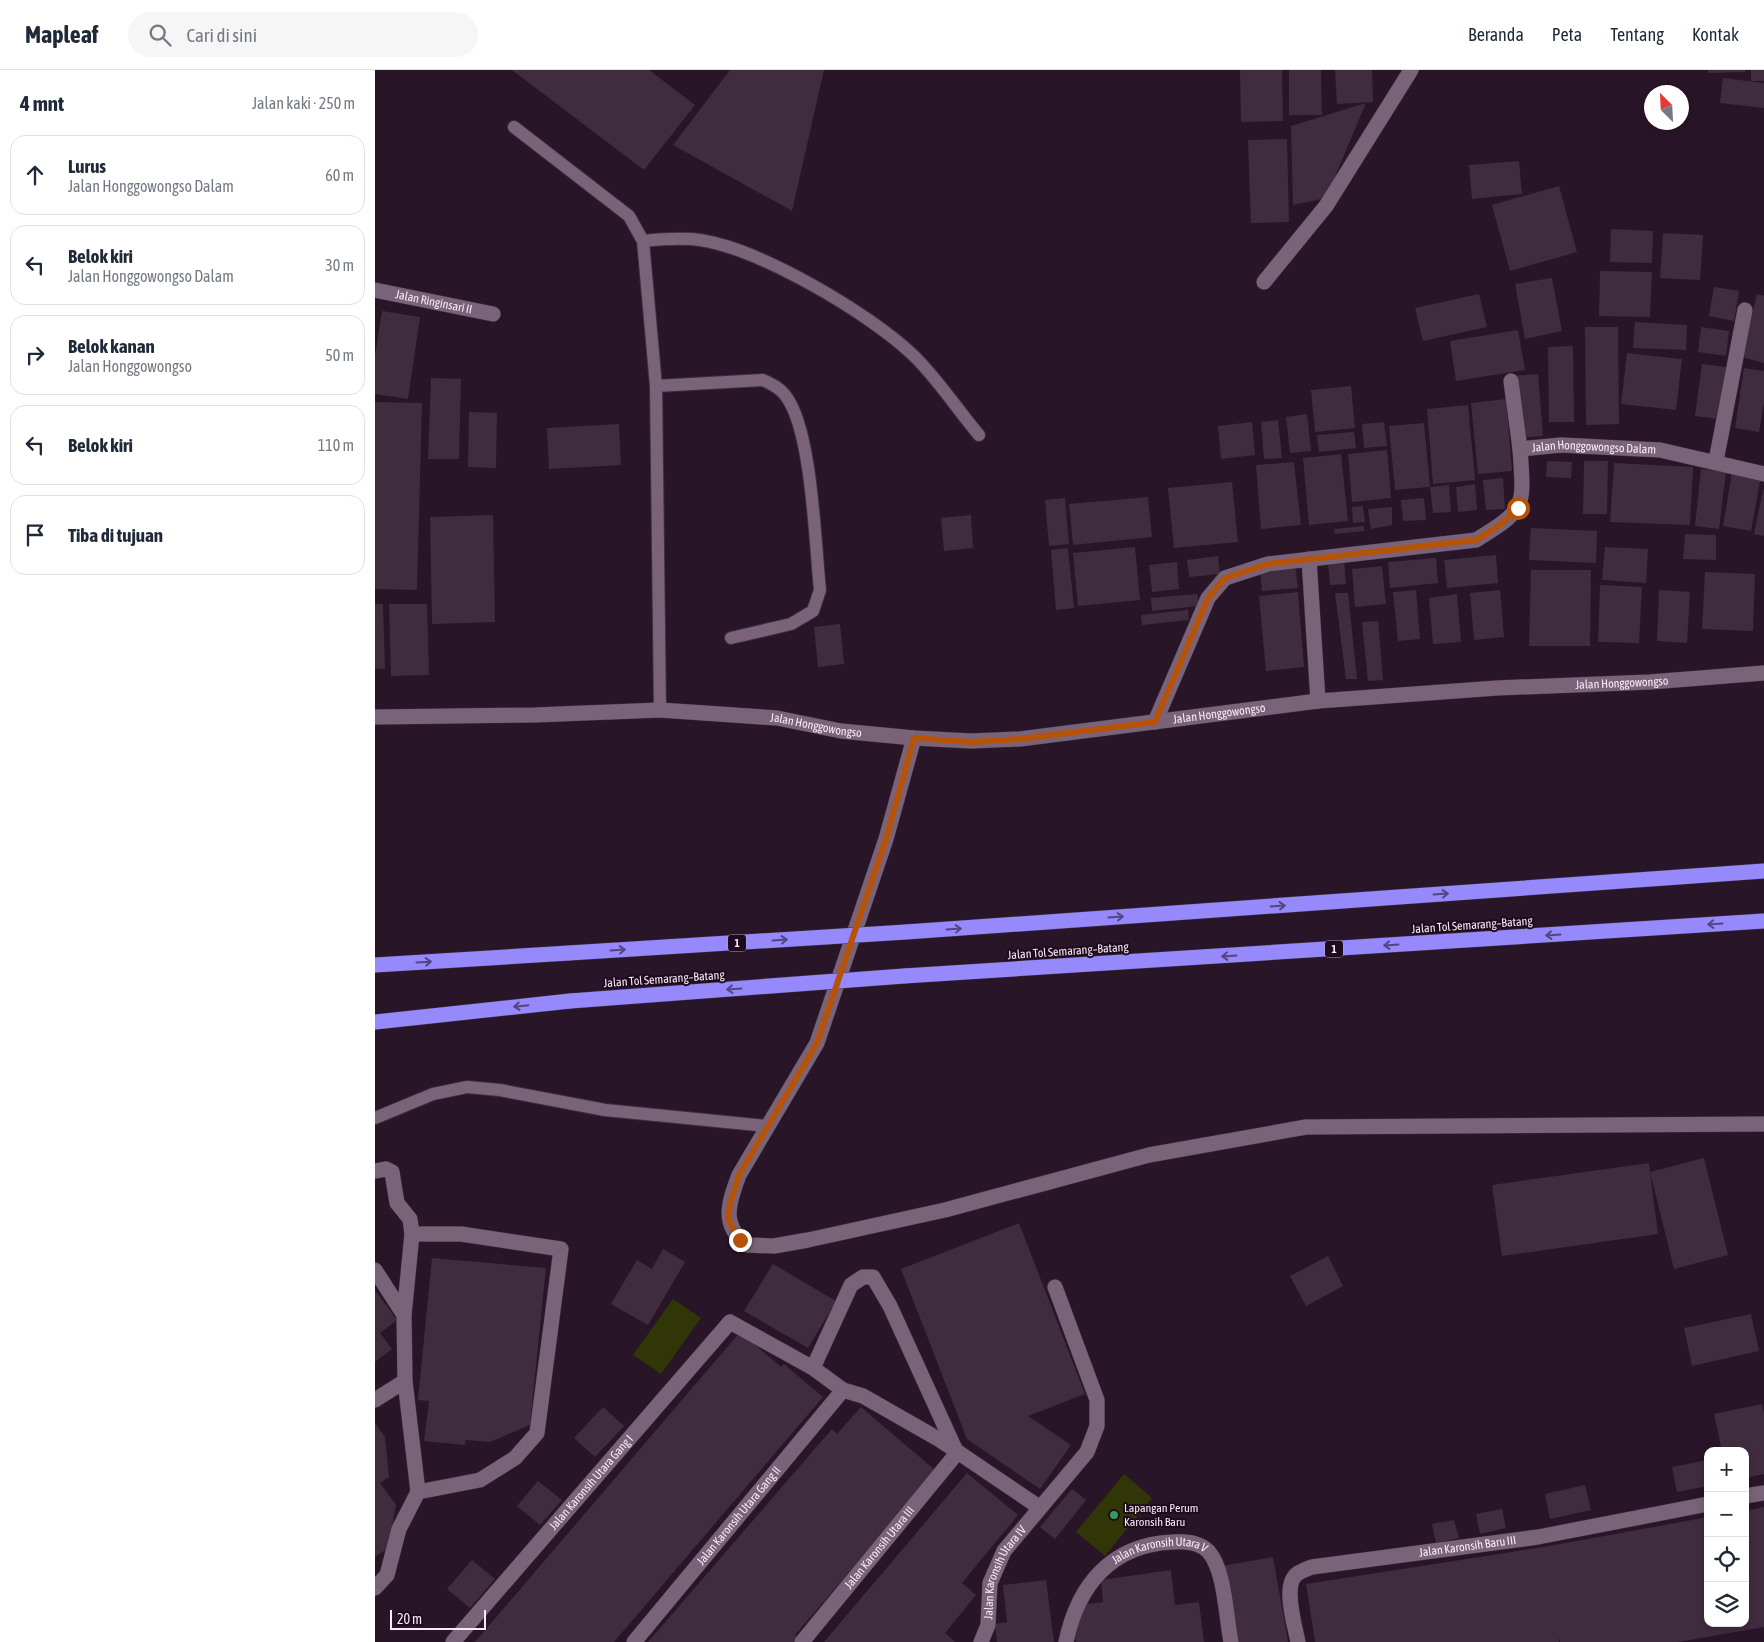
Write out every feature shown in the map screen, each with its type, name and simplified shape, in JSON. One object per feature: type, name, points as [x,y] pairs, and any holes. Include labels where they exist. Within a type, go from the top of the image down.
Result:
[{"type":"highway","name":"1","points":[[375,965],[906,932],[1764,871]]},
{"type":"highway","name":"Jalan Tol Semarang–Batang","points":[[375,1022],[569,1001],[904,976],[1764,921]]},
{"type":"street","points":[[1264,282],[1326,206],[1411,70]]},
{"type":"street","name":"Jalan Ringinsari II","points":[[375,290],[493,314]]},
{"type":"street","points":[[1716,461],[1745,310]]},
{"type":"street","points":[[1511,380],[1520,449]]},
{"type":"street","name":"Jalan Honggowongso Dalam","points":[[1155,722],[1208,598],[1225,578],[1268,564],[1476,540],[1500,525],[1518,508],[1523,486],[1520,449],[1561,445],[1660,450],[1716,461],[1764,474]]},
{"type":"street","points":[[1309,559],[1318,701]]},
{"type":"street","name":"Jalan Honggowongso","points":[[375,717],[535,715],[660,710],[777,718],[841,731],[971,742],[1020,739],[1318,701],[1497,688],[1650,682],[1764,673]]},
{"type":"street","points":[[914,738],[886,839],[817,1043],[739,1175],[730,1204],[728,1220],[736,1234],[747,1245],[773,1246],[945,1210],[1040,1186],[1149,1155],[1306,1128],[1764,1124]]},
{"type":"street","points":[[375,1171],[386,1169],[392,1172],[397,1203],[410,1219],[412,1234],[404,1315],[405,1381],[418,1492],[399,1529],[387,1575],[375,1588]]},
{"type":"street","points":[[412,1234],[461,1234],[561,1249],[537,1433],[515,1458],[481,1480],[418,1492]]},
{"type":"street","points":[[375,1270],[404,1315]]},
{"type":"street","points":[[957,1453],[889,1306],[873,1277],[863,1276],[851,1285],[813,1368],[843,1390],[863,1396],[940,1440],[957,1453],[1039,1507]]},
{"type":"street","name":"Jalan Karonsih Utara IV","points":[[981,1642],[988,1626],[990,1583],[1004,1550],[1087,1452],[1097,1426],[1097,1400],[1055,1287]]},
{"type":"street","name":"Jalan Karonsih Utara Gang I","points":[[453,1642],[731,1322],[813,1368]]},
{"type":"street","points":[[375,1400],[405,1381]]},
{"type":"street","name":"Jalan Karonsih Utara Gang II","points":[[634,1642],[843,1390]]},
{"type":"street","name":"Jalan Karonsih Utara III","points":[[802,1642],[957,1453]]},
{"type":"street","points":[[1749,1495],[1764,1493]]},
{"type":"street","name":"Jalan Karonsih Baru III","points":[[1298,1642],[1289,1588],[1293,1578],[1298,1573],[1312,1568],[1538,1537],[1704,1505]]},
{"type":"street","name":"Jalan Karonsih Utara V","points":[[1066,1642],[1071,1620],[1080,1600],[1090,1582],[1107,1564],[1141,1546],[1176,1542],[1200,1545],[1212,1557],[1221,1580],[1231,1642]]},
{"type":"lane","points":[[514,127],[629,216],[643,241],[656,386],[660,710]]},
{"type":"lane","points":[[643,241],[667,239],[700,240],[721,245],[775,267],[846,305],[913,356],[979,435]]},
{"type":"lane","points":[[656,386],[763,380],[777,386],[786,396],[805,440],[820,590],[813,611],[791,624],[731,638]]},
{"type":"lane","points":[[375,1118],[433,1094],[467,1087],[500,1090],[605,1110],[767,1126]]},
{"type":"green space","points":[[673,1299],[701,1318],[661,1374],[633,1355]]},
{"type":"green space","name":"Lapangan Perum Karonsih Baru","points":[[1124,1474],[1152,1498],[1105,1556],[1076,1532]]},
{"type":"building","points":[[512,70],[649,70],[695,105],[644,170]]},
{"type":"building","points":[[730,70],[824,70],[792,211],[673,145]]},
{"type":"building","points":[[1240,70],[1282,70],[1283,121],[1241,122]]},
{"type":"building","points":[[1289,70],[1321,70],[1322,115],[1289,115]]},
{"type":"building","points":[[1335,70],[1372,70],[1373,102],[1337,104]]},
{"type":"building","points":[[1708,70],[1745,70],[1745,72],[1708,73]]},
{"type":"building","points":[[1751,70],[1764,70],[1764,81],[1751,81]]},
{"type":"building","points":[[1723,78],[1764,83],[1764,108],[1720,103]]},
{"type":"building","points":[[1366,103],[1326,198],[1293,205],[1291,126]]},
{"type":"building","points":[[1287,139],[1289,222],[1251,223],[1248,140]]},
{"type":"building","points":[[1519,161],[1522,194],[1472,199],[1469,165]]},
{"type":"building","points":[[1559,186],[1577,252],[1510,271],[1492,205]]},
{"type":"building","points":[[1611,229],[1653,231],[1652,263],[1610,262]]},
{"type":"building","points":[[1663,233],[1703,235],[1700,280],[1660,278]]},
{"type":"building","points":[[1600,271],[1652,272],[1650,317],[1599,316]]},
{"type":"building","points":[[1552,278],[1562,331],[1525,339],[1515,284]]},
{"type":"building","points":[[1714,287],[1739,291],[1734,321],[1709,316]]},
{"type":"building","points":[[1479,294],[1487,327],[1423,341],[1415,308]]},
{"type":"building","points":[[1757,294],[1764,296],[1764,363],[1742,357]]},
{"type":"building","points":[[382,311],[420,317],[408,399],[375,394],[375,356]]},
{"type":"building","points":[[1635,322],[1687,325],[1686,350],[1633,348]]},
{"type":"building","points":[[1585,327],[1618,327],[1619,424],[1586,425]]},
{"type":"building","points":[[1701,327],[1729,331],[1726,356],[1698,352]]},
{"type":"building","points":[[1518,330],[1525,370],[1456,381],[1450,341]]},
{"type":"building","points":[[1573,346],[1574,422],[1549,422],[1548,347]]},
{"type":"building","points":[[1627,353],[1682,359],[1676,410],[1621,404]]},
{"type":"building","points":[[1702,364],[1726,367],[1719,419],[1695,416]]},
{"type":"building","points":[[1744,368],[1764,371],[1764,403],[1759,432],[1735,428]]},
{"type":"building","points":[[1538,374],[1543,436],[1518,438],[1513,376]]},
{"type":"building","points":[[431,378],[461,379],[459,459],[428,459]]},
{"type":"building","points":[[1351,386],[1355,428],[1315,432],[1311,390]]},
{"type":"building","points":[[1506,399],[1512,471],[1478,474],[1471,403]]},
{"type":"building","points":[[375,402],[422,403],[417,590],[375,589]]},
{"type":"building","points":[[1468,405],[1475,480],[1433,484],[1427,409]]},
{"type":"building","points":[[469,412],[497,413],[496,468],[468,467]]},
{"type":"building","points":[[1307,414],[1311,451],[1290,453],[1286,417]]},
{"type":"building","points":[[1278,420],[1282,458],[1264,459],[1261,422]]},
{"type":"building","points":[[1252,422],[1255,455],[1221,459],[1218,426]]},
{"type":"building","points":[[1384,422],[1387,446],[1364,448],[1362,424]]},
{"type":"building","points":[[1424,423],[1430,487],[1395,490],[1389,426]]},
{"type":"building","points":[[619,424],[621,465],[549,469],[547,428]]},
{"type":"building","points":[[1354,432],[1356,448],[1319,452],[1317,435]]},
{"type":"building","points":[[1387,450],[1391,498],[1352,502],[1348,454]]},
{"type":"building","points":[[1341,454],[1348,521],[1309,525],[1303,458]]},
{"type":"building","points":[[1547,461],[1572,462],[1571,478],[1546,477]]},
{"type":"building","points":[[1584,461],[1608,461],[1607,514],[1583,514]]},
{"type":"building","points":[[1294,462],[1301,525],[1261,529],[1256,465]]},
{"type":"building","points":[[1614,463],[1693,467],[1690,525],[1610,522]]},
{"type":"building","points":[[1701,469],[1726,472],[1719,529],[1695,526]]},
{"type":"building","points":[[1732,472],[1761,476],[1751,531],[1723,526]]},
{"type":"building","points":[[1503,478],[1505,509],[1486,510],[1483,480]]},
{"type":"building","points":[[1232,482],[1238,542],[1174,548],[1168,488]]},
{"type":"building","points":[[1475,484],[1477,510],[1458,512],[1456,487]]},
{"type":"building","points":[[1449,485],[1451,512],[1433,513],[1430,487]]},
{"type":"building","points":[[1764,490],[1764,536],[1754,534]]},
{"type":"building","points":[[1148,497],[1152,537],[1073,545],[1069,504]]},
{"type":"building","points":[[1065,498],[1069,544],[1049,546],[1045,500]]},
{"type":"building","points":[[1424,498],[1426,520],[1403,521],[1401,500]]},
{"type":"building","points":[[1363,506],[1365,522],[1353,523],[1352,507]]},
{"type":"building","points":[[1392,507],[1392,525],[1371,529],[1368,509]]},
{"type":"building","points":[[493,515],[495,622],[432,624],[430,517]]},
{"type":"building","points":[[971,515],[973,548],[944,551],[941,518]]},
{"type":"building","points":[[1364,526],[1364,531],[1335,534],[1334,529]]},
{"type":"building","points":[[1531,528],[1597,531],[1596,563],[1529,560]]},
{"type":"building","points":[[1685,534],[1716,535],[1716,560],[1683,559]]},
{"type":"building","points":[[1135,547],[1140,600],[1078,606],[1073,553]]},
{"type":"building","points":[[1605,547],[1648,549],[1646,583],[1602,580]]},
{"type":"building","points":[[1068,548],[1074,608],[1056,610],[1051,550]]},
{"type":"building","points":[[1496,555],[1498,583],[1447,588],[1444,560]]},
{"type":"building","points":[[1218,556],[1220,574],[1189,577],[1187,560]]},
{"type":"building","points":[[1436,558],[1438,583],[1390,588],[1388,562]]},
{"type":"building","points":[[1344,561],[1346,584],[1330,585],[1328,562]]},
{"type":"building","points":[[1177,562],[1179,589],[1152,592],[1149,565]]},
{"type":"building","points":[[1295,565],[1298,588],[1262,591],[1260,568]]},
{"type":"building","points":[[1382,566],[1386,604],[1355,607],[1352,569]]},
{"type":"building","points":[[1531,570],[1591,570],[1590,646],[1529,646]]},
{"type":"building","points":[[1705,572],[1755,574],[1753,631],[1702,629]]},
{"type":"building","points":[[1600,585],[1642,587],[1639,643],[1598,642]]},
{"type":"building","points":[[1416,590],[1420,639],[1398,641],[1393,592]]},
{"type":"building","points":[[1500,590],[1504,637],[1474,640],[1470,593]]},
{"type":"building","points":[[1659,590],[1690,592],[1687,643],[1657,641]]},
{"type":"building","points":[[1298,592],[1304,667],[1266,671],[1259,596]]},
{"type":"building","points":[[1335,593],[1348,593],[1357,679],[1346,679]]},
{"type":"building","points":[[1197,594],[1199,606],[1152,611],[1151,598]]},
{"type":"building","points":[[1457,594],[1461,642],[1433,644],[1429,598]]},
{"type":"building","points":[[375,604],[383,604],[385,669],[375,669]]},
{"type":"building","points":[[389,604],[427,604],[429,675],[391,676]]},
{"type":"building","points":[[1188,610],[1189,620],[1142,625],[1141,615]]},
{"type":"building","points":[[1378,621],[1383,680],[1368,681],[1362,622]]},
{"type":"building","points":[[840,624],[844,664],[818,667],[814,627]]},
{"type":"building","points":[[1704,1158],[1728,1255],[1674,1269],[1650,1172]]},
{"type":"building","points":[[1649,1163],[1658,1234],[1502,1256],[1492,1185]]},
{"type":"building","points":[[1019,1223],[1085,1394],[1028,1416],[1071,1445],[1040,1489],[967,1439],[901,1269]]},
{"type":"building","points":[[663,1249],[685,1262],[648,1325],[611,1304],[637,1260],[652,1269]]},
{"type":"building","points":[[1328,1256],[1343,1286],[1306,1306],[1290,1276]]},
{"type":"building","points":[[432,1258],[546,1268],[530,1425],[490,1442],[466,1440],[465,1445],[424,1441],[429,1401],[418,1400]]},
{"type":"building","points":[[773,1264],[836,1301],[808,1348],[744,1311]]},
{"type":"building","points":[[375,1290],[397,1320],[380,1333],[392,1349],[375,1362]]},
{"type":"building","points":[[1751,1314],[1759,1351],[1692,1366],[1684,1328]]},
{"type":"building","points":[[740,1332],[781,1367],[784,1364],[823,1397],[614,1642],[475,1642]]},
{"type":"building","points":[[1762,1404],[1764,1413],[1764,1474],[1749,1477],[1749,1447],[1721,1447],[1714,1414]]},
{"type":"building","points":[[603,1407],[624,1426],[595,1457],[574,1438]]},
{"type":"building","points":[[861,1407],[936,1471],[795,1635],[798,1637],[794,1642],[648,1642],[832,1429],[837,1434]]},
{"type":"building","points":[[375,1423],[385,1437],[389,1477],[380,1483],[396,1505],[388,1548],[375,1557]]},
{"type":"building","points":[[1704,1461],[1704,1487],[1677,1492],[1672,1467]]},
{"type":"building","points":[[967,1473],[1018,1515],[962,1583],[976,1595],[945,1633],[955,1642],[824,1642]]},
{"type":"building","points":[[538,1481],[562,1500],[540,1525],[517,1506]]},
{"type":"building","points":[[1585,1485],[1591,1510],[1550,1519],[1545,1494]]},
{"type":"building","points":[[1072,1489],[1086,1500],[1055,1539],[1040,1527]]},
{"type":"building","points":[[1764,1507],[1764,1627],[1678,1642],[1560,1642],[1559,1637],[1559,1642],[1315,1642],[1306,1584],[1544,1547],[1704,1518],[1704,1627],[1749,1627],[1749,1510]]},
{"type":"building","points":[[1502,1509],[1506,1528],[1480,1534],[1476,1514]]},
{"type":"building","points":[[1454,1520],[1459,1538],[1436,1543],[1432,1524]]},
{"type":"building","points":[[1273,1557],[1288,1642],[1235,1642],[1222,1566]]},
{"type":"building","points":[[472,1560],[495,1579],[470,1608],[447,1589]]},
{"type":"building","points":[[1171,1570],[1175,1605],[1199,1602],[1204,1642],[1076,1642],[1073,1620],[1081,1618],[1080,1605],[1103,1602],[1101,1580]]},
{"type":"building","points":[[1046,1580],[1054,1642],[997,1642],[995,1624],[1007,1622],[1003,1585]]},
{"type":"place","name":"Lapangan Perum Karonsih Baru","points":[[1114,1515]]},
{"type":"route","points":[[740,1240],[728,1220],[733,1190],[739,1175],[767,1126],[817,1043],[886,839],[914,738],[971,742],[1020,739],[1155,722],[1208,598],[1225,578],[1268,564],[1476,540],[1500,525],[1518,508]]}]
